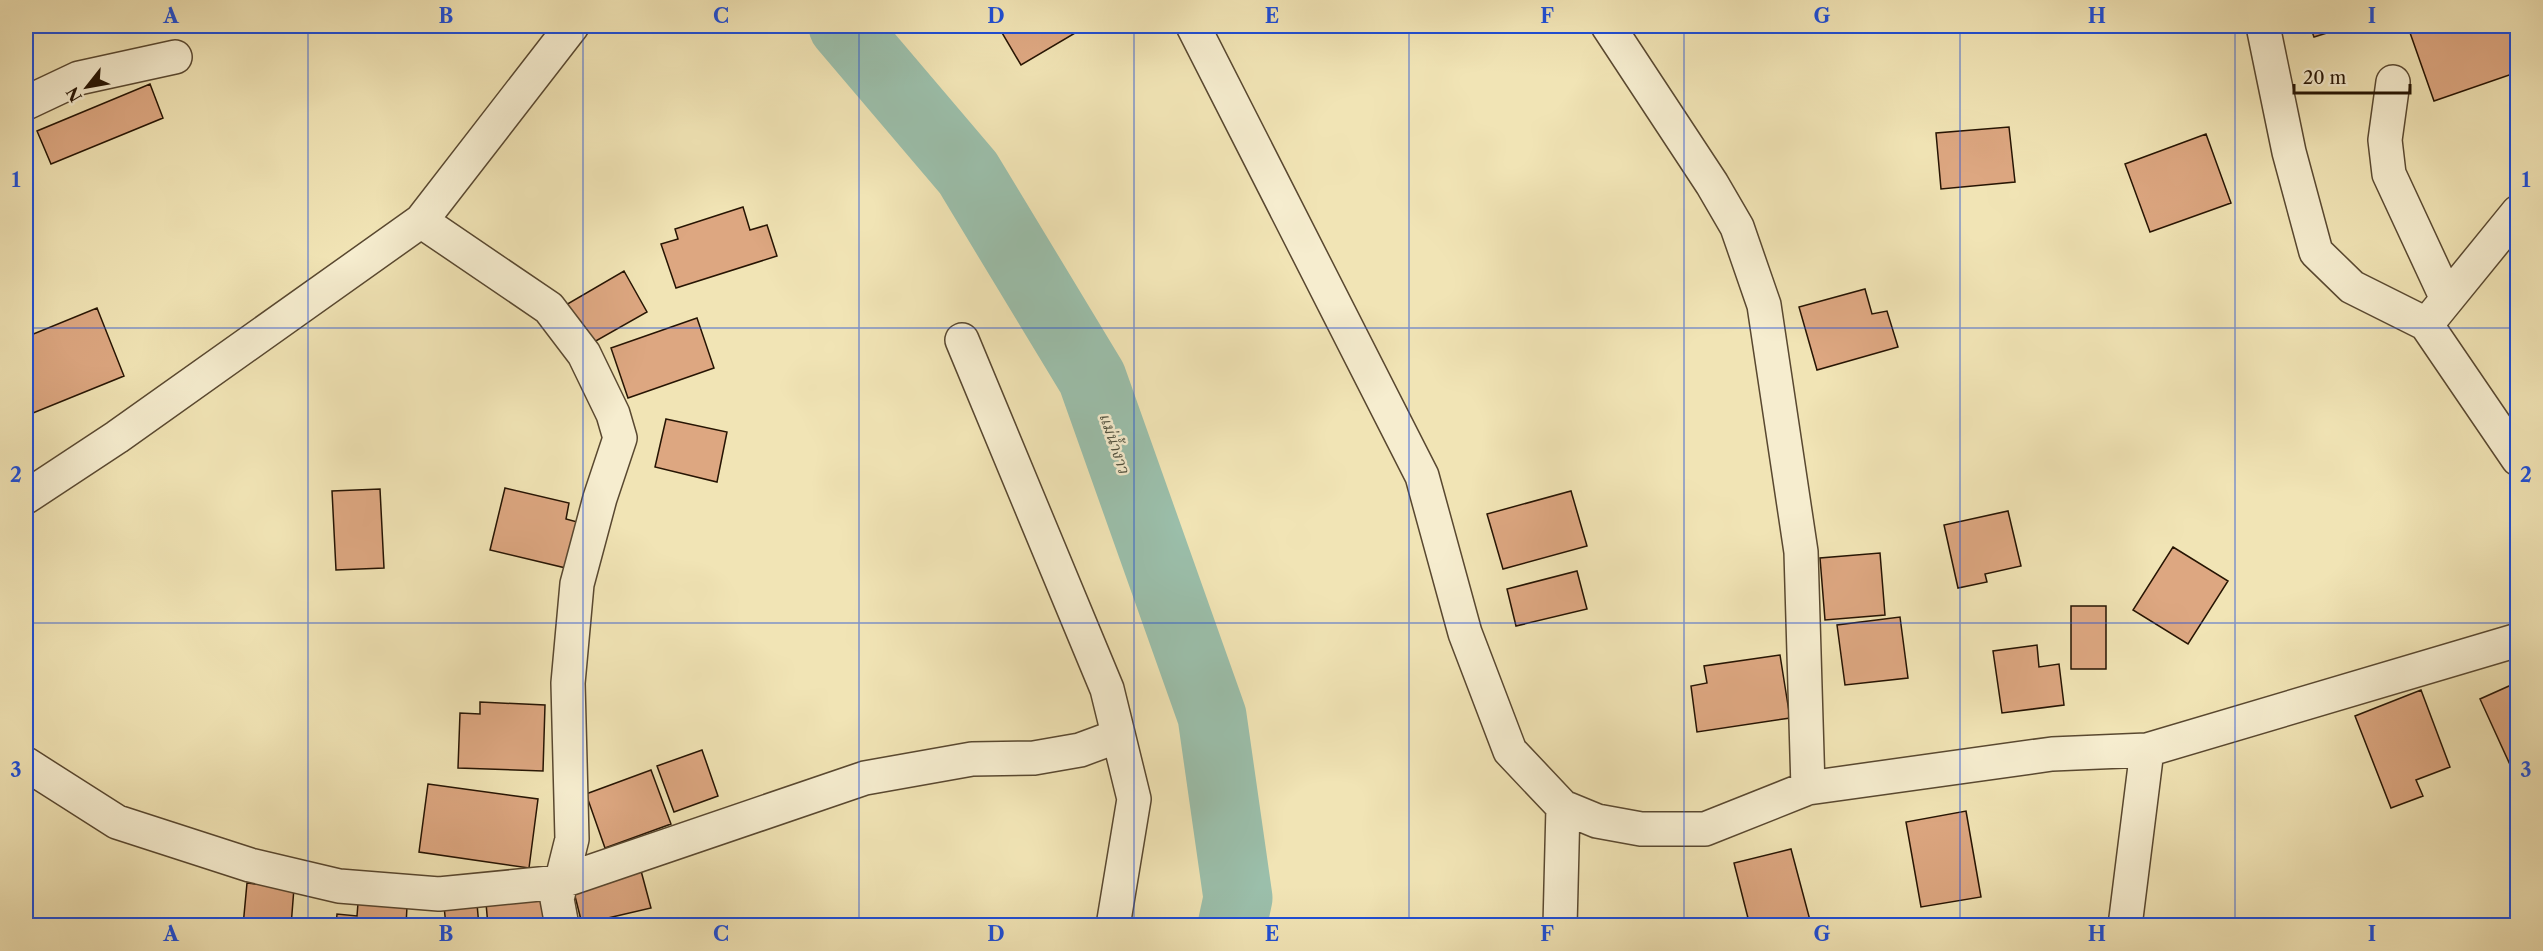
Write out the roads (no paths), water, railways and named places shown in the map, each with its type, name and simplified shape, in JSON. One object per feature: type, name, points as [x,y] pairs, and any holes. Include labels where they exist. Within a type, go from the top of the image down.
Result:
[{"type":"street","points":[[26,497],[117,437],[421,220],[572,26]]},
{"type":"street","points":[[1193,26],[1422,476],[1465,633],[1510,751],[1563,807],[1597,822],[1641,829],[1705,829],[1808,788],[2052,754],[2147,750],[2517,640]]},
{"type":"street","points":[[1608,26],[1712,184],[1737,227],[1764,305],[1802,552],[1808,788]]},
{"type":"street","points":[[2263,26],[2289,152],[2316,252],[2352,287],[2426,324],[2517,459]]},
{"type":"street","points":[[26,103],[79,78],[175,57]]},
{"type":"street","points":[[2393,82],[2385,140],[2389,174],[2446,299]]},
{"type":"street","points":[[2426,324],[2517,212]]},
{"type":"street","points":[[421,220],[549,308],[584,354],[613,414],[620,438],[600,498],[577,584],[568,683],[572,839],[557,899],[562,926]]},
{"type":"street","points":[[962,340],[1107,689],[1134,799],[1113,926]]},
{"type":"street","points":[[26,764],[117,822],[250,865],[339,886],[438,894],[560,882],[866,778],[972,759],[1045,756],[1080,750],[1118,736]]},
{"type":"street","points":[[2125,926],[2147,750]]},
{"type":"street","points":[[1560,926],[1563,807]]},
{"type":"waterway","name":"แม่น้ำงาว","points":[[843,26],[968,173],[1092,378],[1212,716],[1238,898],[1232,926]]}]
